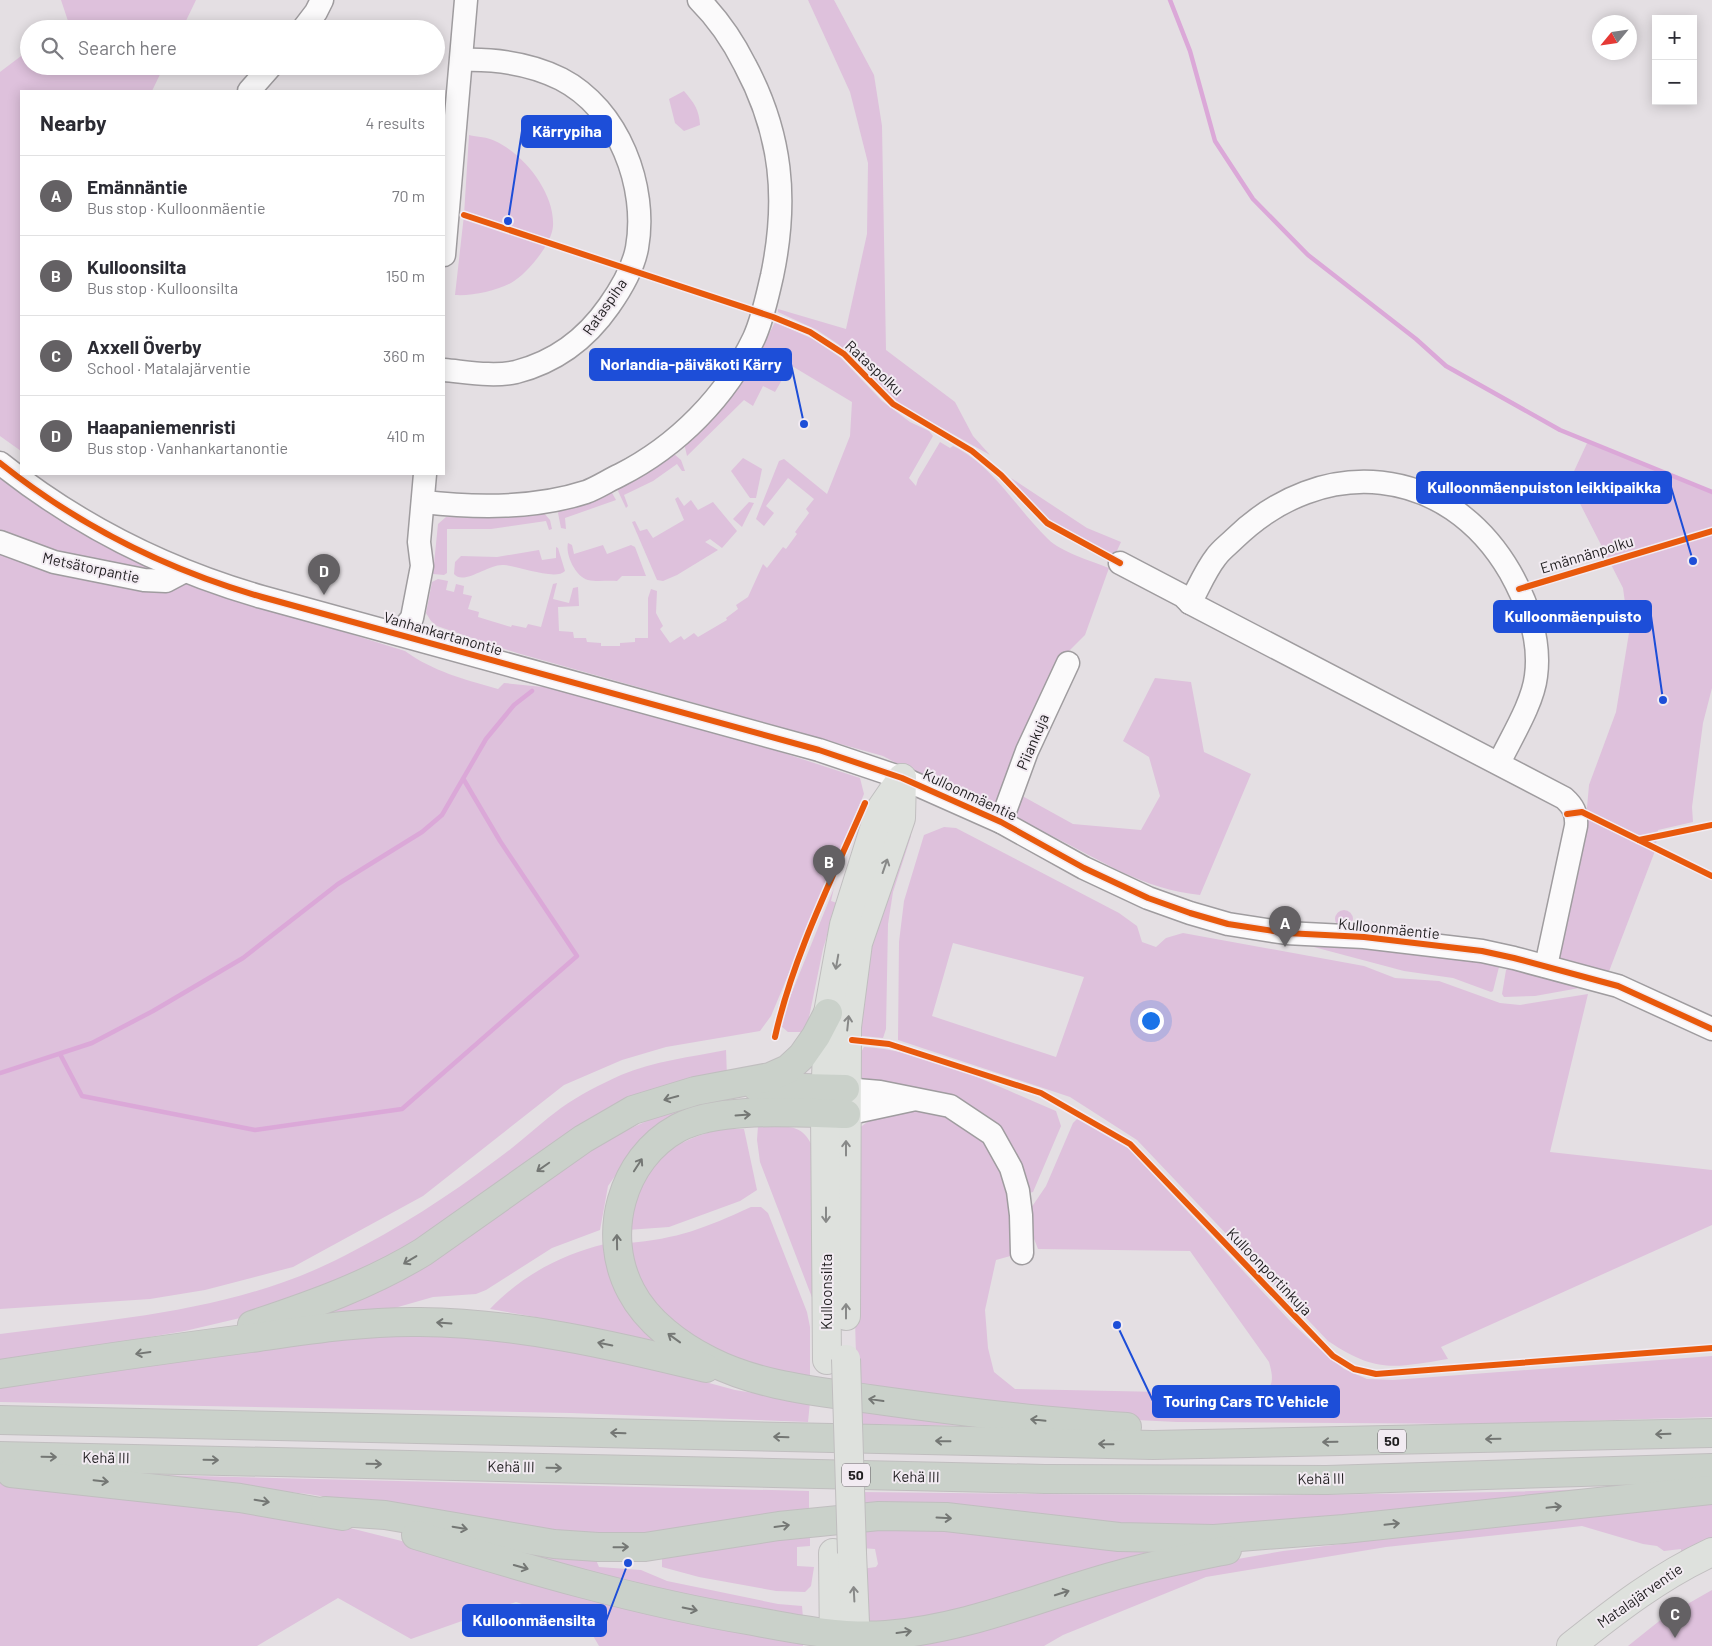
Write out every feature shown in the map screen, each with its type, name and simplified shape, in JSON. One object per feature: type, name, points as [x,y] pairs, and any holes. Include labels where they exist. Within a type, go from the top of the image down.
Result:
[{"type":"highway","points":[[191,1346],[346,1292],[396,1269],[610,1122],[657,1102],[770,1077],[788,1069],[802,1056],[816,1036],[828,1013]]},
{"type":"highway","points":[[719,1087],[835,1101]]},
{"type":"highway","points":[[754,1379],[710,1362],[664,1332],[642,1310],[630,1291],[617,1252],[619,1210],[626,1188],[645,1155],[656,1144],[678,1128],[720,1116],[780,1112],[835,1101]]},
{"type":"highway","points":[[0,1374],[191,1346],[372,1323],[420,1322],[543,1333],[608,1344],[754,1379],[820,1392],[959,1412],[1096,1425],[1195,1431],[1242,1444]]},
{"type":"highway","name":"50","points":[[0,1420],[994,1442],[1242,1444],[1712,1433]]},
{"type":"highway","name":"Kehä III","points":[[0,1456],[1045,1479],[1327,1480],[1712,1468]]},
{"type":"highway","points":[[0,1472],[128,1484],[325,1511],[385,1515],[554,1544],[598,1547],[645,1547],[780,1526],[879,1516],[946,1517],[1119,1537],[1214,1539],[1344,1529],[1712,1490]]},
{"type":"highway","points":[[325,1511],[642,1599],[845,1640],[947,1626],[980,1618],[1125,1573],[1225,1550],[1344,1529]]},
{"type":"main road","name":"Kulloonsilta","points":[[845,1640],[836,1360],[835,1101],[828,1013],[844,925],[880,810],[902,778]]},
{"type":"main road","name":"Kulloonsilta","points":[[835,1101],[858,942],[901,818],[902,778]]},
{"type":"main road","name":"Matalajärventie","points":[[1571,1646],[1641,1592],[1684,1564],[1712,1552]]},
{"type":"street","points":[[310,20],[322,0]]},
{"type":"street","points":[[445,244],[466,0]]},
{"type":"street","points":[[423,502],[522,506],[586,492],[647,461],[697,420],[730,377],[753,340],[764,314],[775,260],[781,186],[775,137],[760,93],[734,44],[710,10],[699,0]]},
{"type":"street","name":"Rataspiha","points":[[445,370],[487,374],[514,372],[546,362],[581,340],[607,308],[630,269],[637,250],[640,222],[631,164],[621,141],[588,99],[562,80],[529,66],[462,60]]},
{"type":"street","points":[[250,90],[263,75]]},
{"type":"street","name":"Vanhankartanontie","points":[[0,463],[31,488],[78,518],[128,546],[183,572],[229,588],[819,750],[902,778]]},
{"type":"street","points":[[399,634],[412,618],[422,566],[419,542],[425,475]]},
{"type":"street","points":[[1190,604],[1215,558],[1247,526],[1277,505],[1309,489],[1346,481],[1382,483],[1426,493],[1456,511],[1486,540],[1501,558],[1531,614],[1537,649],[1536,677],[1499,763]]},
{"type":"street","name":"Metsätorpantie","points":[[0,542],[54,562],[144,580],[166,581],[183,572]]},
{"type":"street","points":[[1120,562],[1183,596],[1190,604],[1564,798],[1575,811],[1576,826],[1546,966]]},
{"type":"street","name":"Piiankuja","points":[[1001,822],[1027,751],[1068,663]]},
{"type":"street","name":"Kulloonmäentie","points":[[902,778],[1001,822],[1084,868],[1148,898],[1228,924],[1292,933],[1364,938],[1482,951],[1618,986],[1712,1029]]},
{"type":"street","points":[[835,1101],[880,1092],[950,1106],[992,1134],[1011,1168],[1018,1191],[1022,1253]]},
{"type":"shaded area","points":[[61,0],[196,0],[186,20],[68,20]]},
{"type":"shaded area","points":[[808,0],[834,0],[874,75],[882,126],[886,350],[955,402],[973,436],[990,455],[901,405],[838,344],[817,330],[778,312],[778,309],[846,329],[867,234],[868,163],[850,92]]},
{"type":"shaded area","points":[[20,57],[20,75],[160,75],[152,90],[20,90],[20,450],[0,436],[0,72]]},
{"type":"shaded area","points":[[684,91],[695,106],[700,125],[684,131],[675,123],[669,99]]},
{"type":"shaded area","points":[[469,135],[495,141],[517,155],[527,165],[536,176],[549,201],[553,226],[552,233],[538,258],[517,279],[491,291],[469,295],[455,295],[464,215]]},
{"type":"shaded area","points":[[775,322],[813,339],[841,358],[882,401],[910,422],[929,431],[933,436],[909,478],[916,486],[918,479],[940,442],[950,448],[953,446],[968,454],[980,464],[1004,488],[1036,527],[1054,544],[1077,556],[1109,568],[1085,635],[1059,661],[1004,786],[1073,824],[1141,830],[1160,796],[1149,757],[1123,741],[1155,678],[1191,682],[1204,752],[1251,774],[1200,895],[1160,887],[1123,873],[1052,836],[883,756],[517,653],[437,626],[431,621],[426,613],[432,582],[438,579],[448,581],[446,590],[454,592],[456,584],[464,586],[463,594],[472,596],[468,609],[479,612],[478,617],[511,627],[512,625],[526,628],[528,624],[541,627],[553,584],[557,583],[553,599],[569,603],[573,588],[578,587],[579,606],[558,607],[559,631],[573,632],[574,638],[586,638],[587,642],[601,643],[601,646],[620,646],[620,643],[635,642],[635,638],[648,638],[648,598],[651,589],[657,591],[656,613],[663,626],[660,629],[670,643],[681,636],[684,640],[694,633],[698,637],[727,620],[726,618],[738,609],[736,605],[748,597],[763,564],[767,568],[783,547],[786,549],[797,534],[795,532],[809,513],[806,509],[814,499],[788,478],[766,506],[774,513],[764,526],[756,519],[779,461],[784,459],[827,494],[850,436],[852,402],[762,348]]},
{"type":"shaded area","points":[[755,355],[786,373],[775,392],[763,386],[753,406],[744,400],[687,456],[684,443]]},
{"type":"shaded area","points":[[1588,441],[1712,492],[1712,688],[1703,723],[1692,807],[1693,822],[1658,830],[1655,851],[1608,974],[1555,959],[1586,819],[1589,785],[1616,712],[1629,633],[1623,588],[1569,482]]},
{"type":"shaded area","points":[[670,454],[674,454],[681,460],[685,471],[682,471],[677,464],[653,481],[624,495],[628,506],[626,508],[618,491],[620,487]]},
{"type":"shaded area","points":[[743,458],[762,469],[756,498],[750,498],[731,471]]},
{"type":"shaded area","points":[[0,474],[244,601],[405,651],[426,664],[450,674],[498,689],[504,683],[553,688],[753,743],[860,778],[864,794],[771,1016],[760,1031],[666,1047],[622,1060],[564,1085],[423,1196],[293,1267],[205,1290],[150,1299],[0,1309]]},
{"type":"shaded area","points":[[1011,478],[1087,528],[1121,542],[1115,555],[1072,534],[1043,515]]},
{"type":"shaded area","points":[[611,491],[616,500],[565,518],[566,529],[561,528],[558,513],[560,509]]},
{"type":"shaded area","points":[[678,497],[684,506],[691,500],[698,510],[713,502],[737,531],[722,548],[710,539],[705,542],[718,550],[677,575],[663,581],[657,580],[632,522],[635,521],[640,531],[647,529],[653,538],[684,520],[675,499]]},
{"type":"shaded area","points":[[749,502],[754,503],[742,527],[733,519]]},
{"type":"shaded area","points":[[543,512],[550,520],[552,529],[549,530],[546,521],[491,529],[447,529],[447,573],[444,575],[433,574],[438,524],[446,517],[492,518]]},
{"type":"shaded area","points":[[568,543],[572,545],[574,554],[603,545],[607,554],[631,545],[635,547],[646,576],[622,576],[617,581],[588,580],[579,575],[572,565],[568,553]]},
{"type":"shaded area","points":[[556,547],[558,548],[565,571],[560,574],[545,574],[498,565],[470,576],[458,577],[454,574],[455,562],[461,556],[497,557],[539,550],[542,560],[556,558]]},
{"type":"shaded area","points":[[944,827],[956,828],[1119,913],[1137,926],[1142,942],[1156,947],[1166,938],[1183,933],[1364,966],[1395,978],[1439,981],[1500,1003],[1520,1005],[1588,994],[1550,1152],[1712,1170],[1712,1225],[1441,1347],[1448,1359],[1399,1366],[1373,1363],[1359,1359],[1328,1341],[1137,1140],[1070,1097],[898,1040],[899,942],[904,901],[924,835]],"holes":[[[953,943],[1084,977],[1056,1057],[932,1016]]]},
{"type":"shaded area","points":[[910,830],[911,836],[893,892],[888,924],[886,1029],[883,1038],[853,1035],[865,954]]},
{"type":"shaded area","points":[[834,888],[831,901],[837,903],[823,949],[806,1032],[788,1032],[781,1026],[786,1007]]},
{"type":"shaded area","points":[[1344,910],[1352,915],[1353,919],[1348,927],[1344,928],[1336,923],[1335,919],[1340,911]]},
{"type":"shaded area","points":[[1331,942],[1495,963],[1499,967],[1493,991],[1491,992],[1453,978],[1404,971],[1310,946]]},
{"type":"shaded area","points":[[1511,967],[1585,987],[1535,996],[1504,997],[1502,994],[1506,970]]},
{"type":"shaded area","points":[[864,1047],[914,1055],[938,1062],[1056,1111],[1061,1126],[1033,1192],[1029,1193],[1021,1162],[993,1124],[866,1083],[860,1077],[855,1063]]},
{"type":"shaded area","points":[[726,1050],[727,1077],[672,1086],[400,1258],[270,1311],[185,1331],[0,1362],[0,1334],[176,1310],[219,1301],[304,1275],[364,1246],[422,1211],[504,1154],[561,1108],[590,1090],[621,1075],[646,1066]]},
{"type":"shaded area","points":[[726,1101],[620,1169],[608,1186],[600,1230],[552,1248],[486,1290],[476,1294],[433,1297],[384,1311],[298,1321],[558,1172],[611,1137],[665,1113]]},
{"type":"shaded area","points":[[906,1110],[929,1110],[944,1113],[969,1128],[990,1150],[1004,1176],[1011,1206],[1014,1255],[996,1260],[985,1310],[988,1348],[994,1372],[1015,1389],[1261,1394],[1269,1388],[1272,1381],[1269,1362],[1190,1251],[1038,1249],[1033,1236],[1031,1208],[1046,1186],[1073,1123],[1077,1119],[1082,1120],[1128,1148],[1291,1322],[1344,1369],[1367,1379],[1393,1380],[1712,1356],[1712,1417],[1482,1424],[1177,1422],[1096,1418],[857,1390],[852,1215],[855,1132],[872,1120]]},
{"type":"shaded area","points":[[758,1126],[786,1127],[799,1130],[805,1135],[815,1152],[821,1321],[760,1162],[757,1140]]},
{"type":"shaded area","points":[[724,1129],[744,1129],[757,1190],[740,1201],[669,1227],[627,1230],[639,1187],[657,1161],[666,1153],[688,1140]]},
{"type":"shaded area","points":[[751,1207],[761,1207],[768,1213],[807,1312],[810,1327],[810,1381],[745,1362],[697,1342],[642,1293],[627,1243],[661,1239],[691,1231]]},
{"type":"shaded area","points":[[605,1244],[664,1344],[635,1342],[541,1318],[490,1309],[515,1286],[543,1268],[573,1254]]},
{"type":"shaded area","points":[[453,1331],[609,1356],[735,1390],[810,1402],[808,1422],[571,1413],[0,1402],[0,1383],[296,1341]]},
{"type":"shaded area","points":[[858,1408],[989,1426],[859,1424]]},
{"type":"shaded area","points":[[114,1474],[809,1491],[809,1514],[615,1538],[446,1517],[308,1494]]},
{"type":"shaded area","points":[[0,1483],[118,1493],[346,1527],[803,1642],[803,1646],[599,1646],[588,1627],[516,1602],[411,1639],[338,1598],[257,1646],[0,1646]]},
{"type":"shaded area","points":[[1652,1487],[1227,1531],[860,1511],[860,1492],[1234,1496],[1502,1492]]},
{"type":"shaded area","points":[[1712,1500],[1712,1543],[1681,1557],[1681,1549],[1664,1551],[1657,1546],[1643,1544],[1582,1526],[1386,1547],[1206,1577],[1063,1635],[1044,1646],[891,1646],[1192,1567],[1283,1551]]},
{"type":"shaded area","points":[[928,1528],[1176,1550],[948,1619],[872,1623],[867,1620],[861,1569],[876,1567],[878,1564],[875,1549],[861,1548],[862,1529]]},
{"type":"shaded area","points":[[810,1534],[810,1546],[797,1547],[797,1566],[814,1567],[811,1586],[805,1592],[776,1591],[699,1577],[662,1567],[662,1559],[735,1544]]},
{"type":"shaded area","points":[[489,1546],[596,1560],[599,1567],[641,1570],[667,1581],[778,1604],[802,1606],[803,1618],[657,1591]]},
{"type":"shaded area","points":[[1712,1590],[1712,1646],[1628,1646],[1663,1618]]},
{"type":"waterway","points":[[1170,0],[1190,51],[1215,141],[1253,199],[1308,255],[1416,339],[1446,366],[1560,430],[1712,492]]},
{"type":"waterway","points":[[0,1073],[92,1043],[153,1011],[243,958],[338,884],[422,832],[442,815],[486,739],[514,705],[532,691]]},
{"type":"waterway","points":[[60,1054],[82,1096],[255,1130],[402,1109],[577,956],[500,841],[464,780]]},
{"type":"cycle path","name":"Rataspolku","points":[[464,215],[773,317],[810,332],[844,354],[893,404],[972,451],[1001,475],[1047,523],[1120,563]]},
{"type":"cycle path","points":[[0,463],[60,507],[92,526],[157,559],[191,573],[262,597],[819,750],[902,778],[1001,822],[1084,868],[1148,898],[1190,913],[1228,924],[1286,933],[1364,937],[1482,951],[1514,958],[1618,986],[1712,1029]]},
{"type":"cycle path","name":"Emännänpolku","points":[[1519,589],[1712,531]]},
{"type":"cycle path","points":[[775,1037],[792,977],[803,947],[865,803]]},
{"type":"cycle path","points":[[1567,814],[1582,812],[1712,876]]},
{"type":"cycle path","points":[[1639,840],[1712,825]]},
{"type":"cycle path","name":"Kulloonportinkuja","points":[[852,1040],[889,1044],[1041,1093],[1130,1144],[1333,1356],[1354,1369],[1376,1374],[1712,1348]]},
{"type":"place","name":"Kärrypiha","points":[[508,221]]},
{"type":"place","name":"Norlandia-päiväkoti Kärry","points":[[804,424]]},
{"type":"place","name":"Kulloonmäenpuiston leikkipaikka","points":[[1693,561]]},
{"type":"place","name":"Haapaniemenristi","points":[[324,595]]},
{"type":"place","name":"Kulloonmäenpuisto","points":[[1663,700]]},
{"type":"place","name":"Kulloonsilta","points":[[829,886]]},
{"type":"place","name":"Emännäntie","points":[[1285,947]]},
{"type":"place","name":"Touring Cars TC Vehicle","points":[[1117,1325]]},
{"type":"place","name":"Kulloonmäensilta","points":[[628,1563]]},
{"type":"place","name":"Axxell Överby","points":[[1675,1638]]}]
